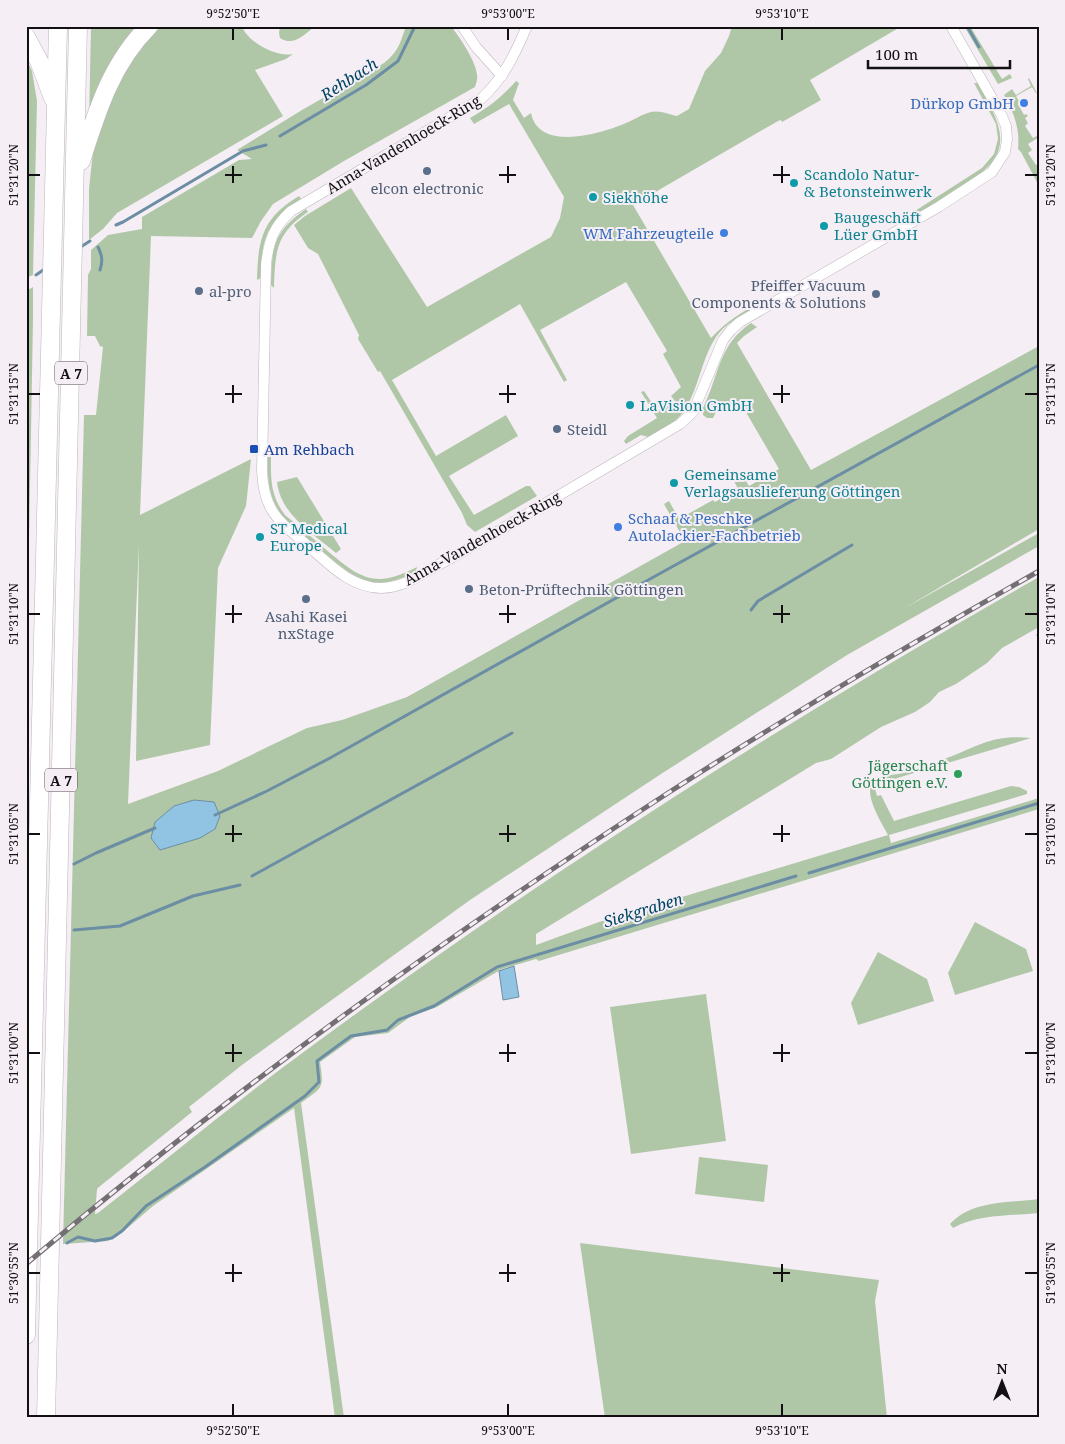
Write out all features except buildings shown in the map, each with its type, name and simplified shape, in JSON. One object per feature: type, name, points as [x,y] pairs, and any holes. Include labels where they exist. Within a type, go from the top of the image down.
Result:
[{"type":"highway","name":"A 7","points":[[26,1335],[58,26]]},
{"type":"highway","name":"A 7","points":[[46,1418],[78,26]]},
{"type":"highway","points":[[74,180],[102,96],[126,52],[148,26]]},
{"type":"highway","points":[[26,37],[39,61],[56,105]]},
{"type":"street","points":[[462,26],[476,47],[502,76]]},
{"type":"street","name":"Anna-Vandenhoeck-Ring","points":[[528,26],[502,76],[494,87],[481,99],[291,211],[274,232],[269,246],[266,272],[262,471],[264,495],[274,515],[284,525],[341,574],[364,586],[393,587],[412,580],[680,424],[693,412],[723,340],[740,322],[940,206],[992,172],[1005,152],[1006,126],[1002,114],[951,26]]},
{"type":"green space","points":[[91,26],[145,26],[89,124]]},
{"type":"green space","points":[[162,26],[242,26],[250,38],[263,48],[279,54],[293,54],[286,59],[255,70],[283,116],[117,213],[103,229],[89,240],[89,189],[93,151],[98,126],[109,92],[143,44]]},
{"type":"green space","points":[[280,26],[315,26],[303,36],[290,41],[280,38]]},
{"type":"green space","points":[[406,26],[451,26],[474,63],[477,76],[475,87],[344,161],[273,204],[252,238],[151,236],[140,515],[251,459],[246,506],[218,568],[210,745],[136,761],[139,543],[128,804],[218,771],[307,728],[342,720],[407,697],[685,541],[664,504],[669,501],[679,519],[713,500],[715,502],[738,489],[732,477],[740,472],[749,486],[779,469],[743,407],[720,404],[713,418],[707,418],[703,415],[703,408],[726,351],[740,332],[751,323],[757,327],[737,343],[811,470],[1039,346],[1039,529],[903,609],[1039,533],[1039,546],[847,655],[661,774],[470,900],[242,1065],[189,1107],[192,1112],[97,1189],[95,1214],[305,1051],[393,987],[573,863],[664,803],[850,687],[1039,577],[1039,627],[1002,648],[987,663],[956,684],[939,692],[930,702],[915,712],[881,727],[831,759],[816,763],[536,934],[536,945],[599,922],[888,835],[872,802],[870,788],[874,780],[931,764],[997,739],[1031,738],[874,785],[877,796],[881,795],[894,821],[1011,786],[1027,791],[1027,794],[889,835],[891,843],[1039,798],[1039,809],[539,961],[536,959],[502,969],[437,1007],[410,1017],[388,1033],[355,1037],[320,1062],[322,1083],[314,1094],[301,1103],[344,1418],[335,1418],[294,1108],[153,1206],[124,1231],[108,1241],[63,1244],[84,415],[96,415],[103,347],[100,346],[95,336],[87,336],[88,275],[91,269],[91,250],[108,235],[142,229],[142,217],[239,160],[252,159],[237,150],[384,63],[396,51]]},
{"type":"green space","points":[[732,26],[902,26],[810,80],[821,100],[782,122],[781,120],[778,121],[633,205],[711,338],[730,321],[765,299],[764,303],[735,320],[719,333],[708,353],[687,407],[669,425],[648,437],[641,435],[626,444],[624,441],[628,436],[657,418],[641,392],[644,391],[658,412],[675,401],[671,396],[681,387],[663,354],[667,351],[626,282],[540,330],[567,380],[564,382],[520,304],[392,380],[436,456],[506,415],[518,436],[449,476],[474,515],[526,486],[530,486],[537,496],[475,532],[467,525],[462,513],[380,371],[378,372],[358,339],[359,335],[318,254],[308,248],[294,225],[305,216],[351,188],[427,307],[551,237],[560,218],[564,197],[509,104],[474,124],[470,118],[494,102],[516,81],[519,83],[513,100],[524,118],[531,113],[536,125],[546,133],[559,136],[588,135],[616,127],[651,112],[661,112],[677,116],[689,109],[705,71],[721,53]]},
{"type":"green space","points":[[964,26],[970,26],[1002,79],[1010,74],[1012,78],[998,84]]},
{"type":"green space","points":[[26,58],[32,71],[37,101],[33,275],[26,278]]},
{"type":"green space","points":[[1029,78],[1037,93],[1032,87],[1016,96],[1024,115],[1028,116],[1025,118],[1028,123],[1025,126],[1033,138],[1039,135],[1039,137],[1028,144],[1032,150],[1028,153],[1036,165],[1039,164],[1039,186],[1018,149],[1016,121],[1004,95],[1012,89],[1016,95],[1031,86]]},
{"type":"green space","points":[[974,83],[978,83],[991,108],[1000,132],[997,154],[990,165],[977,176],[921,212],[915,211],[982,168],[994,154],[998,139],[996,124]]},
{"type":"green space","points":[[299,196],[301,199],[280,215],[268,232],[262,253],[261,278],[257,280],[259,253],[264,231],[277,213]]},
{"type":"green space","points":[[306,209],[308,212],[289,228],[279,244],[275,264],[274,288],[271,285],[271,272],[276,241],[287,225]]},
{"type":"green space","points":[[33,287],[33,320],[26,707],[26,291]]},
{"type":"green space","points":[[267,451],[271,451],[272,484],[276,500],[285,515],[341,562],[351,570],[371,578],[391,577],[403,574],[417,567],[416,571],[391,581],[380,583],[360,578],[340,566],[280,514],[270,489]]},
{"type":"green space","points":[[297,477],[341,549],[336,553],[299,522],[285,504],[277,482]]},
{"type":"green space","points":[[975,922],[1026,949],[1033,971],[955,995],[948,973]]},
{"type":"green space","points":[[878,952],[927,979],[934,1001],[858,1025],[851,1003]]},
{"type":"green space","points":[[706,994],[726,1141],[631,1154],[610,1007]]},
{"type":"green space","points":[[699,1157],[768,1165],[764,1202],[695,1194]]},
{"type":"green space","points":[[1039,1199],[1039,1213],[984,1218],[963,1223],[953,1228],[950,1224],[959,1216],[980,1207],[1003,1202]]},
{"type":"green space","points":[[580,1243],[879,1280],[875,1301],[887,1418],[605,1418]]},
{"type":"water","points":[[194,800],[214,802],[220,816],[215,829],[200,838],[160,850],[151,838],[155,822],[174,806]]},
{"type":"water","points":[[514,966],[519,997],[503,1000],[499,971]]},
{"type":"waterway","name":"Rehbach","points":[[280,136],[366,85],[398,61],[415,26]]},
{"type":"waterway","points":[[967,26],[979,47]]},
{"type":"waterway","name":"Rehbach","points":[[116,225],[243,151],[266,145]]},
{"type":"waterway","name":"Rehbach","points":[[79,248],[90,241]]},
{"type":"waterway","points":[[98,247],[102,258],[100,270]]},
{"type":"waterway","name":"Rehbach","points":[[36,275],[46,268]]},
{"type":"waterway","points":[[215,815],[267,791],[330,758],[1039,365]]},
{"type":"waterway","points":[[751,610],[758,601],[852,545]]},
{"type":"waterway","points":[[252,876],[512,733]]},
{"type":"waterway","name":"Siekgraben","points":[[809,873],[1039,803]]},
{"type":"waterway","points":[[74,864],[155,828]]},
{"type":"waterway","points":[[67,1243],[78,1237],[95,1241],[112,1238],[122,1231],[146,1206],[305,1096],[319,1082],[317,1061],[351,1036],[387,1030],[398,1020],[434,1006],[497,967],[796,876]]},
{"type":"waterway","points":[[74,930],[120,926],[193,896],[240,885]]},
{"type":"railway","points":[[26,1264],[181,1139],[339,1018],[502,903],[759,735],[1039,571]]},
{"type":"place","name":"Dürkop GmbH","points":[[1024,103]]},
{"type":"place","name":"elcon electronic","points":[[427,171]]},
{"type":"place","name":"Scandolo Natur- & Betonsteinwerk","points":[[794,183]]},
{"type":"place","name":"Siekhöhe","points":[[593,197]]},
{"type":"place","name":"Baugeschäft Lüer GmbH","points":[[824,226]]},
{"type":"place","name":"WM Fahrzeugteile","points":[[724,233]]},
{"type":"place","name":"al-pro","points":[[199,291]]},
{"type":"place","name":"Pfeiffer Vacuum Components & Solutions","points":[[876,294]]},
{"type":"place","name":"LaVision GmbH","points":[[630,405]]},
{"type":"place","name":"Steidl","points":[[557,429]]},
{"type":"place","name":"Am Rehbach","points":[[254,449]]},
{"type":"place","name":"Gemeinsame Verlagsauslieferung Göttingen","points":[[674,483]]},
{"type":"place","name":"Schaaf & Peschke Autolackier-Fachbetrieb","points":[[618,527]]},
{"type":"place","name":"ST Medical Europe","points":[[260,537]]},
{"type":"place","name":"Beton-Prüftechnik Göttingen","points":[[469,589]]},
{"type":"place","name":"Asahi Kasei nxStage","points":[[306,599]]},
{"type":"place","name":"Jägerschaft Göttingen e.V.","points":[[958,774]]}]
